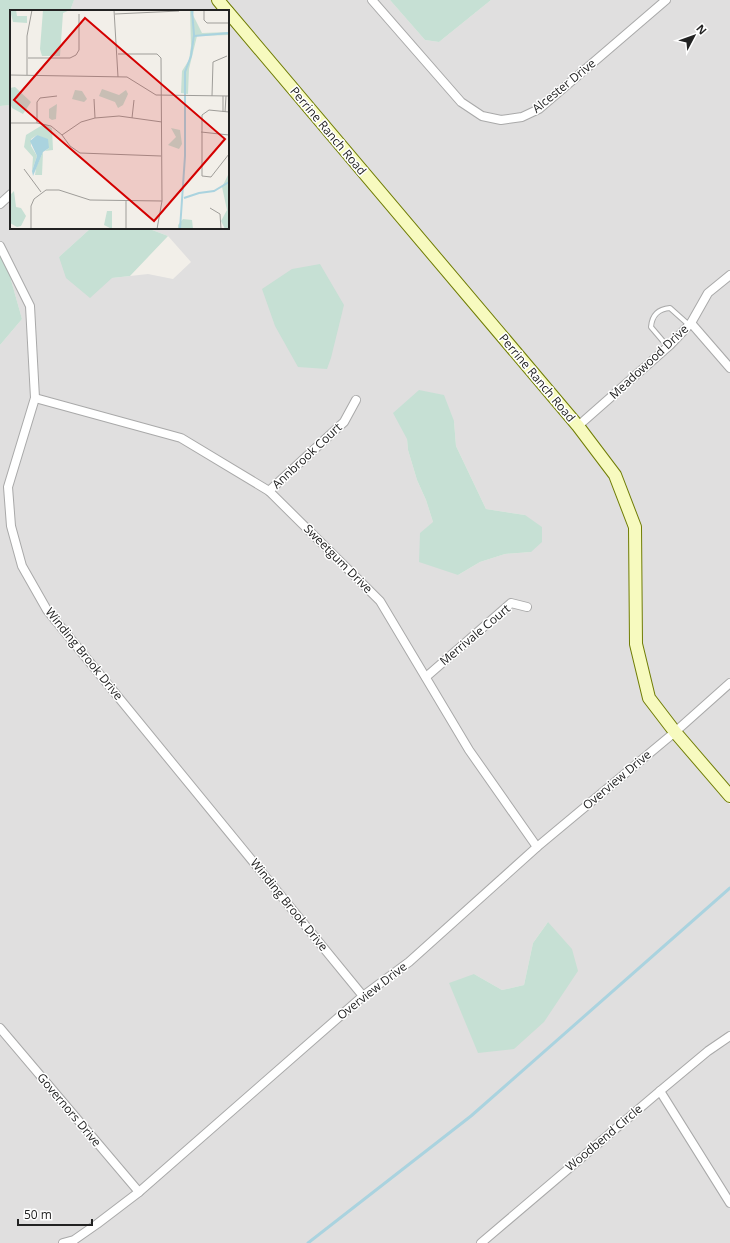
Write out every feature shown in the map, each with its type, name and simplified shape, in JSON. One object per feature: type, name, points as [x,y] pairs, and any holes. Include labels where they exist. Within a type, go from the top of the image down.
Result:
[{"type":"street","name":"Perrine Ranch Road","points":[[218,0],[227,10]]},
{"type":"street","name":"Alcester Drive","points":[[372,0],[460,102],[482,116],[501,120],[522,117],[538,108],[666,0]]},
{"type":"street","name":"Perrine Ranch Road","points":[[229,12],[578,426],[615,475],[635,527],[636,644],[649,698],[675,732],[730,796]]},
{"type":"street","points":[[0,204],[10,195]]},
{"type":"street","name":"Winding Brook Drive","points":[[0,246],[30,306],[35,398],[8,487],[11,526],[22,566],[48,610],[363,996]]},
{"type":"street","name":"Meadowood Drive","points":[[578,426],[668,346],[690,324],[708,293],[730,274]]},
{"type":"street","points":[[690,324],[730,368]]},
{"type":"street","name":"Sweetgum Drive","points":[[35,398],[181,438],[269,491],[380,601],[469,750],[537,847]]},
{"type":"street","name":"Annbrook Court","points":[[269,491],[344,422],[356,400]]},
{"type":"street","name":"Merrivale Court","points":[[426,677],[511,603],[527,607]]},
{"type":"street","name":"Overview Drive","points":[[63,1243],[74,1240],[80,1236],[139,1192],[363,996],[409,962],[537,847],[675,732],[730,683]]},
{"type":"street","name":"Governors Drive","points":[[0,1028],[139,1192]]},
{"type":"street","name":"Woodbend Circle","points":[[481,1243],[708,1051],[730,1036]]},
{"type":"street","points":[[660,1091],[730,1203]]},
{"type":"lane","points":[[668,346],[651,327],[654,315],[664,308],[670,308],[690,324]]},
{"type":"shaded area","points":[[74,0],[211,0],[219,10],[70,10]]},
{"type":"shaded area","points":[[225,0],[390,0],[425,40],[439,42],[491,0],[730,0],[730,787],[679,728],[654,695],[642,643],[640,526],[582,423]]},
{"type":"shaded area","points":[[229,22],[573,430],[610,478],[630,528],[631,645],[671,736],[730,805],[730,1243],[0,1243],[0,345],[22,319],[11,280],[9,260],[0,253],[0,106],[10,105],[10,229],[90,229],[59,257],[112,278],[148,274],[173,279],[191,262],[168,236],[150,229],[229,229]],"holes":[[[454,421],[456,446],[486,509],[525,515],[531,552],[505,554],[480,562],[458,575],[433,522],[426,500],[417,480],[408,450],[407,439]],[[548,922],[514,1049],[474,974],[502,990],[524,985],[533,943]]]},
{"type":"green space","points":[[0,0],[74,0],[70,10],[10,10],[10,105],[0,106]]},
{"type":"green space","points":[[390,0],[491,0],[439,42],[425,40]]},
{"type":"green space","points":[[90,229],[150,229],[168,236],[130,276],[112,278],[90,298],[66,278],[59,257]]},
{"type":"green space","points":[[0,253],[9,260],[11,280],[22,319],[0,345]]},
{"type":"green space","points":[[320,264],[344,305],[327,369],[298,367],[275,326],[262,289],[292,269]]},
{"type":"green space","points":[[419,390],[444,395],[454,421],[456,446],[486,509],[525,515],[542,527],[542,542],[531,552],[505,554],[480,562],[458,575],[419,562],[420,533],[433,522],[426,500],[417,480],[408,450],[407,439],[393,413]]},
{"type":"green space","points":[[548,922],[572,949],[578,971],[544,1022],[514,1049],[478,1053],[449,983],[474,974],[502,990],[524,985],[533,943]]},
{"type":"waterway","points":[[308,1243],[471,1116],[730,888]]}]
